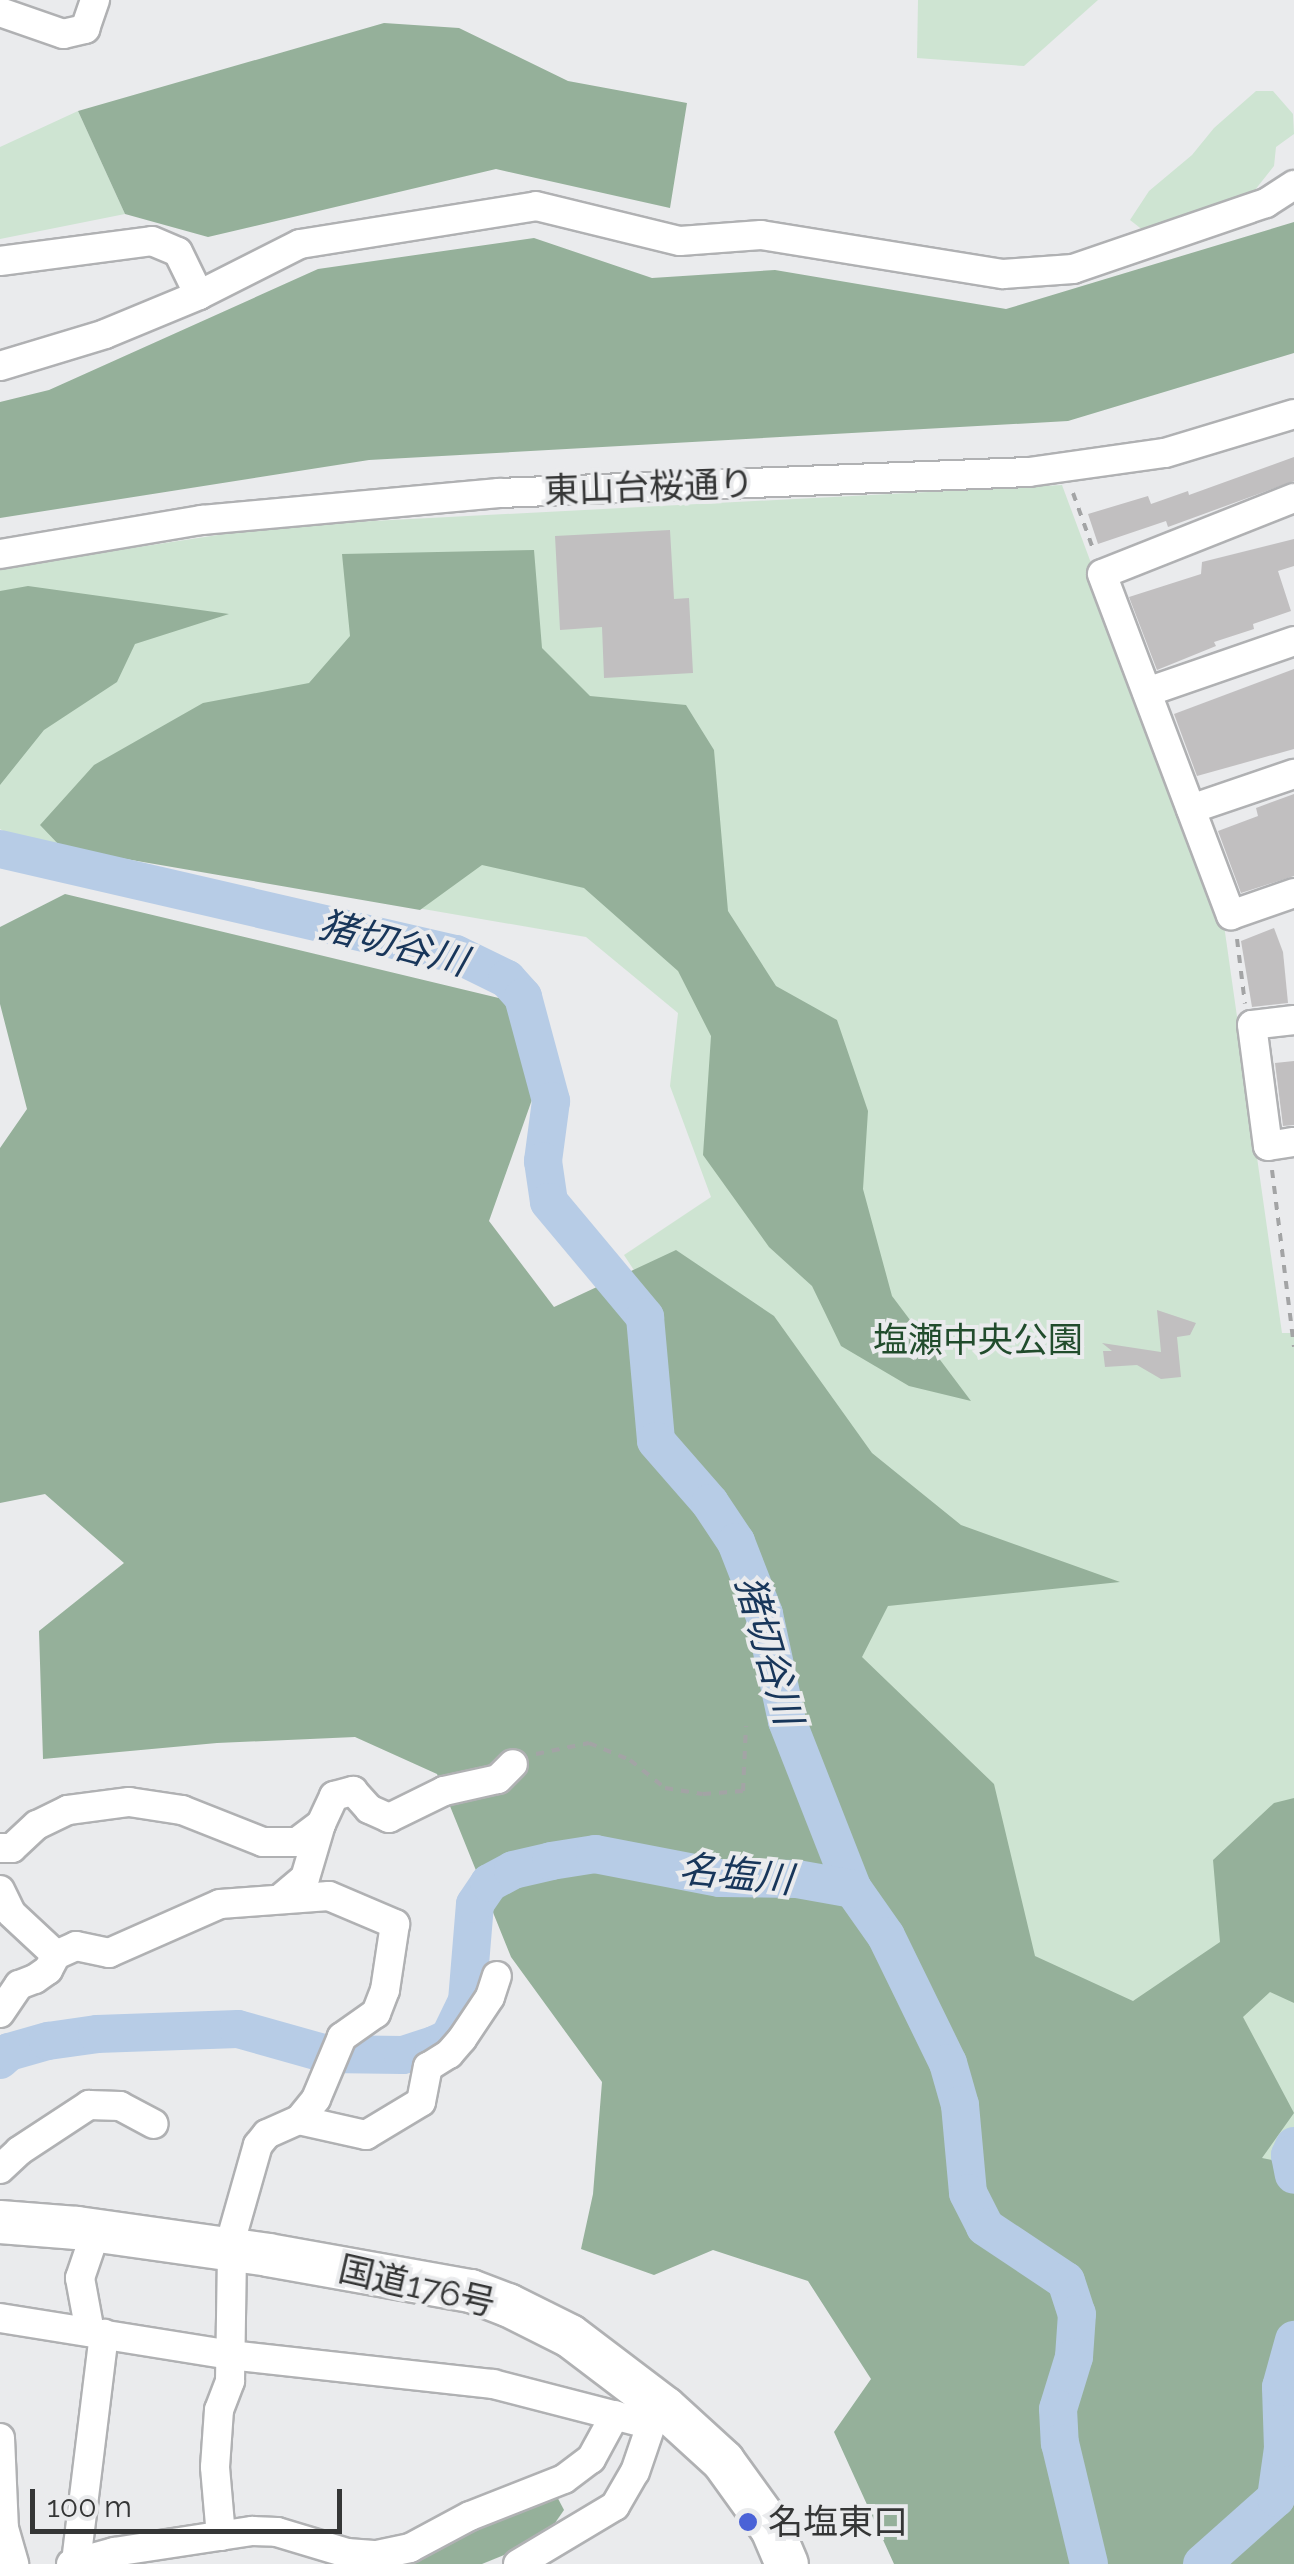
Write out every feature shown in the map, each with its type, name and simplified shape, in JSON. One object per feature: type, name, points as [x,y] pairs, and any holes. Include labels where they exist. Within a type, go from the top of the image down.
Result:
[{"type":"highway","name":"国道176号","points":[[0,2222],[230,2250],[471,2292],[570,2336],[746,2489],[772,2529],[786,2564]]},
{"type":"street","points":[[0,12],[63,34],[85,29],[95,0]]},
{"type":"street","points":[[0,366],[105,334],[199,296],[300,244],[536,206],[680,241],[761,236],[1004,274],[1073,268],[1266,204],[1294,185]]},
{"type":"street","points":[[0,262],[152,241],[178,252],[199,296]]},
{"type":"street","name":"東山台桜通り","points":[[0,554],[202,520],[498,493],[1030,472],[1164,453],[1294,414]]},
{"type":"street","points":[[1294,498],[1102,574],[1231,916],[1294,893]]},
{"type":"street","points":[[1146,692],[1294,641]]},
{"type":"street","points":[[1191,808],[1294,774]]},
{"type":"street","points":[[1281,1144],[1252,1025],[1294,1020]]},
{"type":"street","points":[[280,1900],[304,1878],[320,1824],[334,1796],[352,1791],[369,1809],[390,1818],[444,1791],[498,1778],[513,1764]]},
{"type":"street","points":[[0,1848],[12,1848],[36,1824],[68,1810],[128,1802],[182,1810],[263,1842],[297,1842],[320,1824]]},
{"type":"street","points":[[0,1890],[12,1913],[56,1955]]},
{"type":"street","points":[[0,2013],[18,1985],[48,1970],[56,1955],[76,1946],[109,1953],[220,1904],[329,1896],[395,1924],[385,1990],[376,2013],[342,2037],[316,2098],[299,2120],[267,2134],[258,2145],[230,2250],[230,2355],[216,2452],[220,2536]]},
{"type":"street","points":[[299,2120],[366,2135],[421,2102],[428,2067],[462,2039],[490,1997],[496,1976]]},
{"type":"street","points":[[0,2169],[19,2151],[89,2105],[120,2106],[154,2124]]},
{"type":"street","points":[[96,2231],[80,2278],[98,2333],[74,2563],[220,2536],[277,2532],[362,2554],[410,2548],[470,2516],[564,2479],[591,2460],[614,2416]]},
{"type":"street","points":[[0,2318],[230,2355],[492,2384],[614,2416],[658,2416],[635,2472],[615,2506],[518,2564]]},
{"type":"street","points":[[0,2438],[4,2528],[14,2564]]},
{"type":"path","points":[[1073,493],[1102,574]]},
{"type":"path","points":[[1231,916],[1252,1025]]},
{"type":"path","points":[[1281,1144],[1294,1347]]},
{"type":"path","points":[[513,1764],[549,1748],[589,1743],[630,1760],[664,1788],[702,1794],[744,1791],[746,1726]]},
{"type":"green space","points":[[918,0],[1098,0],[1024,66],[917,58]]},
{"type":"green space","points":[[384,23],[459,28],[568,81],[687,103],[670,208],[496,169],[208,237],[125,214],[78,111]]},
{"type":"green space","points":[[1256,91],[1273,91],[1293,114],[1294,134],[1276,147],[1274,166],[1251,195],[1144,231],[1130,220],[1149,191],[1192,155],[1214,128]]},
{"type":"green space","points":[[78,111],[125,214],[0,239],[0,147]]},
{"type":"green space","points":[[1294,222],[1294,353],[1068,421],[369,460],[0,518],[0,402],[49,390],[318,269],[534,238],[652,278],[775,270],[1006,309]]},
{"type":"green space","name":"塩瀬中央公園","points":[[1062,485],[1223,918],[1282,1333],[1294,1333],[1294,2564],[666,1319],[624,1255],[711,1197],[670,1086],[678,1013],[586,937],[17,839],[0,829],[0,568],[278,526]]},
{"type":"green space","points":[[534,550],[542,648],[590,696],[686,705],[714,750],[728,911],[776,986],[837,1020],[868,1111],[863,1189],[892,1296],[971,1401],[909,1386],[841,1346],[812,1286],[769,1247],[703,1155],[711,1036],[678,971],[584,888],[482,865],[420,910],[62,848],[40,825],[94,765],[203,703],[309,683],[350,636],[342,554]]},
{"type":"green space","points":[[28,586],[229,614],[135,644],[117,682],[44,730],[0,785],[0,591]]},
{"type":"green space","points":[[65,894],[507,1000],[534,1094],[489,1221],[554,1307],[676,1250],[774,1316],[872,1453],[961,1525],[1120,1582],[888,1606],[862,1657],[994,1784],[1035,1956],[1133,2001],[1220,1942],[1213,1860],[1274,1803],[1294,1798],[1294,2003],[1270,1992],[1243,2017],[1294,2113],[1262,2158],[1294,2164],[1294,2564],[894,2564],[834,2432],[871,2379],[808,2281],[713,2250],[654,2275],[581,2249],[593,2194],[602,2082],[511,1957],[437,1774],[355,1737],[217,1743],[43,1759],[39,1631],[124,1563],[45,1494],[0,1503],[0,1148],[27,1109],[0,1004],[0,927]]},
{"type":"green space","points":[[553,2489],[564,2510],[555,2523],[509,2553],[482,2564],[361,2564]]},
{"type":"building","points":[[1294,457],[1294,481],[1168,527],[1166,521],[1098,544],[1088,514],[1148,496],[1151,504],[1188,491],[1189,495]]},
{"type":"building","points":[[670,530],[674,599],[689,598],[693,673],[604,678],[602,627],[560,630],[555,536]]},
{"type":"building","points":[[1294,539],[1294,566],[1278,571],[1291,611],[1253,624],[1254,629],[1214,642],[1216,646],[1157,670],[1129,597],[1201,574],[1202,562]]},
{"type":"building","points":[[1294,669],[1294,749],[1197,776],[1174,714]]},
{"type":"building","points":[[1294,794],[1294,876],[1241,893],[1218,831],[1258,816],[1256,808]]},
{"type":"building","points":[[1274,928],[1283,952],[1288,1003],[1252,1007],[1241,941]]},
{"type":"building","points":[[1294,1061],[1294,1125],[1283,1126],[1275,1063]]},
{"type":"building","points":[[1157,1310],[1196,1323],[1190,1335],[1177,1337],[1181,1377],[1161,1379],[1137,1365],[1105,1367],[1103,1351],[1112,1351],[1102,1343],[1161,1352]]},
{"type":"waterway","name":"猪切谷川","points":[[0,849],[456,954],[507,979],[523,997],[551,1101],[543,1161],[549,1202],[645,1317],[656,1441],[710,1503],[736,1542],[764,1614],[787,1721],[853,1889],[886,1936],[948,2063],[960,2105],[968,2193],[985,2227],[1066,2281],[1077,2314],[1074,2357],[1058,2409],[1060,2443],[1089,2564]]},
{"type":"waterway","name":"名塩川","points":[[0,2060],[9,2052],[48,2041],[97,2034],[238,2029],[327,2054],[403,2055],[434,2045],[449,2038],[467,2001],[475,1904],[489,1883],[513,1870],[551,1861],[595,1854],[720,1878],[797,1879],[853,1889]]},
{"type":"waterway","points":[[1294,2146],[1290,2155],[1294,2175]]},
{"type":"waterway","points":[[1202,2564],[1276,2498],[1283,2448],[1281,2387],[1294,2340]]},
{"type":"place","name":"名塩東口","points":[[748,2522]]}]
